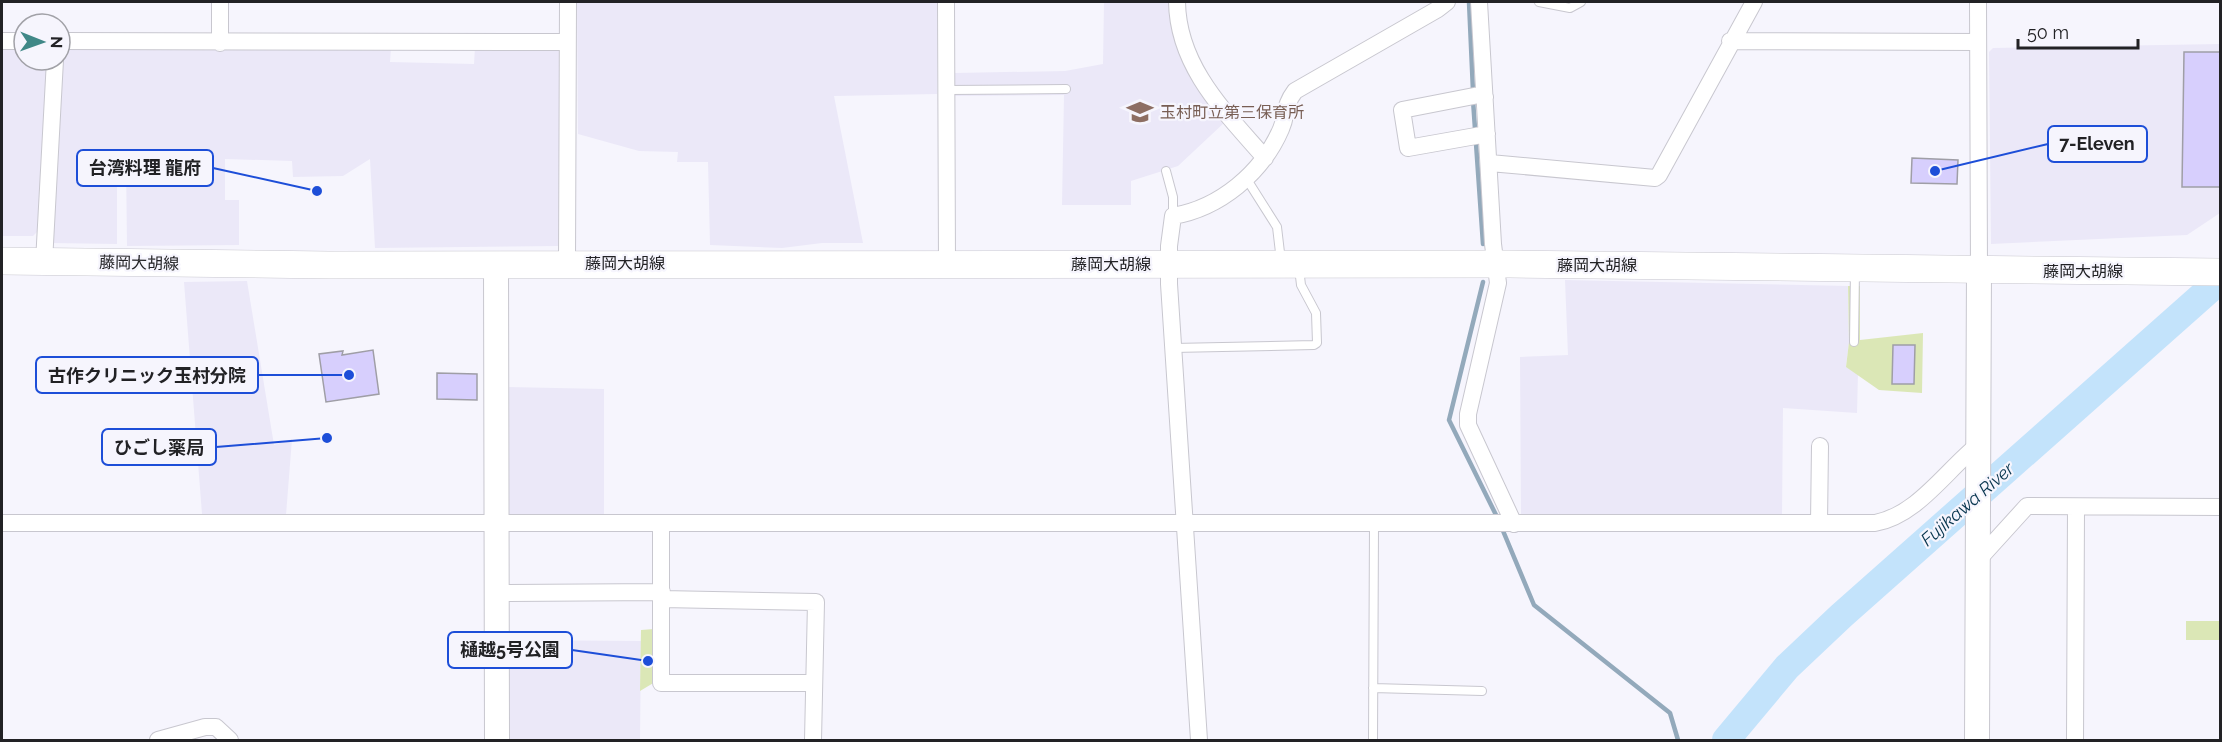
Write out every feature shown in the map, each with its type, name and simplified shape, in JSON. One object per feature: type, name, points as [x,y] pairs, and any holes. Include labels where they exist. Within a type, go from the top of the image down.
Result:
[{"type":"main road","name":"藤岡大胡線","points":[[2,261],[496,264],[1497,264],[2220,272]]},
{"type":"street","points":[[220,2],[220,43]]},
{"type":"street","points":[[567,263],[566,42],[568,2]]},
{"type":"street","points":[[946,2],[947,264]]},
{"type":"street","points":[[1178,2],[1184,43],[1198,76],[1209,93],[1265,158]]},
{"type":"street","points":[[1199,741],[1173,348],[1169,264],[1173,216],[1194,210],[1223,197],[1246,178],[1265,158],[1282,126],[1285,104],[1295,91],[1447,2]]},
{"type":"street","points":[[1479,2],[1477,97],[1479,135],[1490,163],[1493,244],[1498,283],[1468,414],[1468,424],[1504,524]]},
{"type":"street","points":[[1490,163],[1655,177],[1659,175],[1730,41],[1754,2]]},
{"type":"street","points":[[1977,741],[1978,2]]},
{"type":"street","points":[[72,41],[566,42]]},
{"type":"street","points":[[1730,41],[1978,42]]},
{"type":"street","points":[[44,262],[54,72]]},
{"type":"street","points":[[1477,97],[1402,110],[1408,148],[1479,135]]},
{"type":"street","points":[[496,264],[497,741]]},
{"type":"street","points":[[1820,446],[1820,523]]},
{"type":"street","points":[[2,523],[1374,525],[1875,523],[1888,519],[1933,489],[1979,450]]},
{"type":"street","points":[[1978,554],[2027,506],[2220,507]]},
{"type":"street","points":[[2075,741],[2076,508]]},
{"type":"street","points":[[661,524],[661,683],[813,683]]},
{"type":"street","points":[[496,593],[816,602],[813,741]]},
{"type":"street","points":[[158,741],[205,727],[216,727],[230,741]]},
{"type":"lane","points":[[1539,2],[1570,8],[1581,2]]},
{"type":"lane","points":[[948,90],[1066,89]]},
{"type":"lane","points":[[1166,171],[1173,196],[1173,216]]},
{"type":"lane","points":[[1173,348],[1314,345],[1317,343],[1316,313],[1290,265],[1277,227],[1246,178]]},
{"type":"lane","points":[[1854,342],[1855,267]]},
{"type":"lane","points":[[1364,741],[1373,740],[1374,525]]},
{"type":"lane","points":[[1373,688],[1482,691]]},
{"type":"shaded area","points":[[577,2],[937,2],[937,94],[834,96],[863,243],[822,243],[782,248],[710,245],[708,162],[677,162],[678,152],[639,151],[578,134]]},
{"type":"shaded area","name":"玉村町立第三保育所","points":[[1104,2],[1173,2],[1225,122],[1178,166],[1131,181],[1131,205],[1062,205],[1064,95],[955,96],[955,73],[1065,71],[1103,64]]},
{"type":"shaded area","points":[[2220,44],[2220,213],[2187,235],[1991,244],[1989,52],[1993,48]]},
{"type":"shaded area","points":[[391,47],[390,62],[474,64],[475,47],[560,47],[558,246],[375,248],[370,159],[343,176],[293,177],[292,161],[225,159],[225,200],[239,200],[239,245],[127,246],[126,160],[117,160],[117,244],[51,243],[60,72],[72,72],[72,49]]},
{"type":"shaded area","points":[[2,50],[12,50],[12,72],[47,72],[37,232],[33,236],[2,236]]},
{"type":"shaded area","points":[[1565,280],[1848,286],[1849,342],[1846,366],[1858,373],[1857,413],[1783,408],[1782,516],[1521,515],[1520,357],[1568,355]]},
{"type":"shaded area","points":[[247,281],[274,445],[292,439],[286,515],[202,514],[184,282]]},
{"type":"shaded area","points":[[505,387],[604,389],[604,519],[516,520],[503,509]]},
{"type":"shaded area","points":[[505,640],[641,641],[640,740],[504,740]]},
{"type":"green space","points":[[1848,286],[1860,286],[1860,340],[1923,333],[1922,393],[1879,390],[1846,367],[1849,342]]},
{"type":"green space","points":[[2186,621],[2220,621],[2220,640],[2186,640]]},
{"type":"green space","points":[[654,629],[655,682],[640,691],[641,630]]},
{"type":"building","points":[[2184,52],[2220,52],[2220,187],[2182,187]]},
{"type":"building","points":[[1912,158],[1958,160],[1957,184],[1911,183]]},
{"type":"building","points":[[1893,345],[1915,345],[1914,384],[1892,384]]},
{"type":"building","points":[[373,350],[379,394],[326,402],[319,354],[343,351],[342,355]]},
{"type":"building","points":[[437,373],[477,374],[477,400],[437,399]]},
{"type":"waterway","points":[[1469,2],[1473,91]]},
{"type":"waterway","points":[[1473,100],[1483,244]]},
{"type":"waterway","name":"Fujikawa River","points":[[1726,740],[1787,667],[1841,616],[2220,280]]},
{"type":"waterway","points":[[1483,282],[1449,420],[1498,519]]},
{"type":"waterway","points":[[1501,526],[1534,605],[1670,713],[1678,740]]},
{"type":"place","name":"玉村町立第三保育所","points":[[1140,112]]},
{"type":"place","name":"7-Eleven","points":[[1935,171]]},
{"type":"place","name":"台湾料理 龍府","points":[[317,191]]},
{"type":"place","name":"古作クリニック玉村分院","points":[[349,375]]},
{"type":"place","name":"ひごし薬局","points":[[327,438]]},
{"type":"place","name":"樋越5号公園","points":[[648,661]]}]
